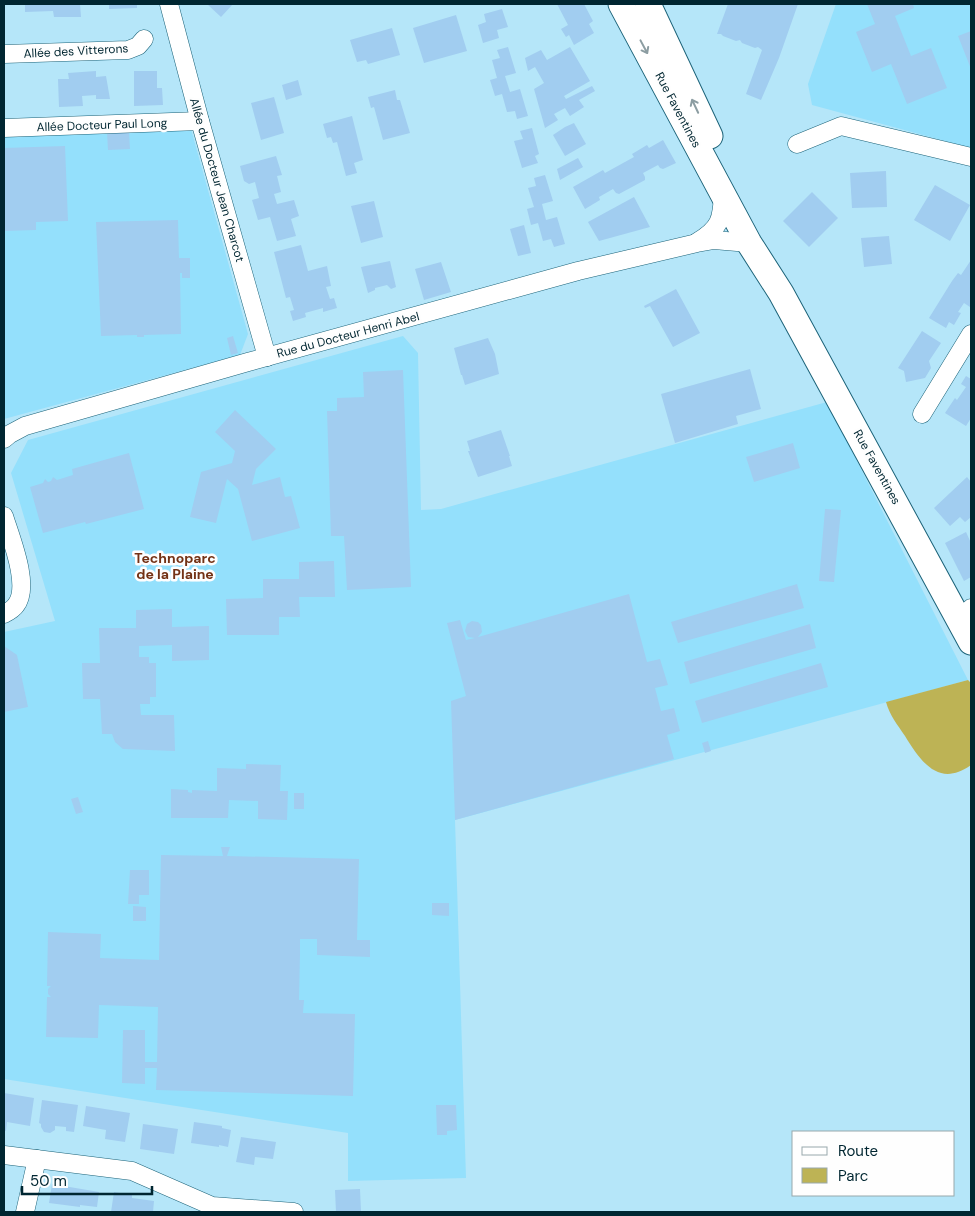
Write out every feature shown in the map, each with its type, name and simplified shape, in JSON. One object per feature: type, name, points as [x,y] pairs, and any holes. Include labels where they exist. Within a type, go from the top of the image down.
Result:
[{"type":"main road","name":"Rue Faventines","points":[[621,4],[749,243],[781,293],[966,614],[971,642]]},
{"type":"main road","name":"Rue Faventines","points":[[648,4],[749,219],[781,293]]},
{"type":"street","name":"Allée du Docteur Jean Charcot","points":[[169,4],[200,121],[267,356]]},
{"type":"street","name":"Allée des Vitterons","points":[[4,54],[128,50],[138,46],[144,38]]},
{"type":"street","name":"Allée Docteur Paul Long","points":[[4,128],[200,121]]},
{"type":"street","points":[[797,144],[841,126],[971,157]]},
{"type":"street","name":"Rue du Docteur Henri Abel","points":[[697,243],[710,235],[718,224],[722,215],[723,194]]},
{"type":"street","name":"Rue du Docteur Henri Abel","points":[[4,439],[25,426],[267,356],[578,271],[714,240],[749,243]]},
{"type":"street","points":[[922,414],[971,334]]},
{"type":"street","points":[[4,516],[19,567],[21,582],[20,596],[16,605],[4,614]]},
{"type":"street","points":[[4,1155],[132,1171],[212,1206],[294,1212]]},
{"type":"street","points":[[25,1212],[37,1159]]},
{"type":"shaded area","points":[[836,4],[971,4],[971,148],[812,105],[808,84]]},
{"type":"shaded area","points":[[191,129],[248,334],[240,355],[4,419],[4,136]]},
{"type":"shaded area","points":[[403,336],[418,353],[421,510],[441,509],[827,402],[968,680],[455,820],[466,1178],[348,1181],[348,1133],[4,1079],[4,632],[55,621],[11,473],[28,440]]},
{"type":"green space","points":[[968,680],[971,683],[971,765],[949,774],[940,773],[924,763],[894,720],[886,702]]},
{"type":"building","points":[[25,4],[80,4],[81,17],[54,17],[53,11],[25,12]]},
{"type":"building","points":[[109,4],[137,4],[137,8],[109,9]]},
{"type":"building","points":[[207,4],[233,4],[221,17]]},
{"type":"building","points":[[557,4],[584,4],[593,21],[589,24],[594,33],[574,45],[569,35],[566,37],[561,29],[568,25]]},
{"type":"building","points":[[728,4],[798,4],[779,58],[761,100],[746,94],[762,50],[758,47],[755,48],[742,43],[740,40],[736,41],[717,34]]},
{"type":"building","points":[[867,4],[913,4],[914,8],[895,16],[911,56],[931,48],[947,88],[907,104],[891,64],[872,72],[856,32],[875,24]]},
{"type":"building","points":[[502,9],[508,27],[497,30],[499,38],[483,43],[478,25],[486,22],[484,14]]},
{"type":"building","points":[[456,15],[467,51],[424,63],[413,28]]},
{"type":"building","points":[[392,28],[400,55],[368,64],[366,60],[357,62],[350,40]]},
{"type":"building","points":[[971,31],[971,69],[958,36]]},
{"type":"building","points":[[508,47],[516,73],[505,76],[510,92],[520,89],[528,116],[517,119],[515,111],[507,112],[502,94],[495,96],[490,80],[497,78],[492,60],[500,58],[497,50]]},
{"type":"building","points":[[570,47],[590,81],[564,96],[566,99],[592,86],[595,91],[579,100],[584,107],[570,116],[565,108],[554,114],[558,120],[545,128],[534,89],[544,83],[535,67],[528,71],[525,58],[541,50],[547,60]]},
{"type":"building","points":[[96,71],[96,77],[106,76],[110,99],[96,99],[96,95],[82,96],[83,106],[59,107],[58,79],[69,79],[68,73]]},
{"type":"building","points":[[134,71],[157,71],[157,88],[162,88],[163,105],[134,106]]},
{"type":"building","points":[[298,80],[302,95],[286,100],[282,85]]},
{"type":"building","points":[[395,90],[410,133],[383,140],[374,107],[371,108],[368,97]]},
{"type":"building","points":[[274,97],[284,133],[261,140],[251,103]]},
{"type":"building","points":[[352,116],[363,160],[354,163],[357,173],[346,176],[337,142],[333,143],[331,137],[327,138],[323,124]]},
{"type":"building","points":[[574,123],[586,144],[565,156],[553,135]]},
{"type":"building","points":[[532,128],[539,154],[535,156],[538,163],[522,168],[514,141],[523,139],[520,131]]},
{"type":"building","points":[[129,132],[130,149],[108,150],[107,133]]},
{"type":"building","points":[[663,140],[676,163],[663,169],[658,165],[643,173],[645,180],[619,194],[613,189],[599,197],[600,200],[585,209],[573,187],[603,170],[605,173],[634,157],[632,154],[647,145],[649,148]]},
{"type":"building","points":[[65,146],[68,221],[36,222],[36,230],[4,231],[4,148]]},
{"type":"building","points":[[276,156],[282,175],[277,176],[281,192],[274,194],[277,204],[294,200],[299,216],[291,219],[296,236],[277,241],[270,217],[258,220],[252,200],[259,198],[255,182],[249,184],[244,181],[240,166]]},
{"type":"building","points":[[578,158],[583,167],[560,180],[557,169]]},
{"type":"building","points":[[886,171],[887,207],[852,208],[850,173]]},
{"type":"building","points":[[545,175],[553,201],[542,204],[546,220],[557,217],[565,244],[554,247],[551,239],[543,241],[538,223],[531,225],[527,209],[534,207],[528,188],[536,186],[534,178]]},
{"type":"building","points":[[935,185],[970,205],[950,241],[914,220]]},
{"type":"building","points":[[812,192],[838,218],[809,247],[783,221]]},
{"type":"building","points":[[634,197],[650,227],[599,241],[588,222]]},
{"type":"building","points":[[374,201],[383,237],[361,243],[351,206]]},
{"type":"building","points":[[178,220],[179,258],[190,258],[190,278],[182,278],[182,273],[180,273],[181,334],[144,335],[144,337],[137,337],[137,335],[101,336],[96,222]]},
{"type":"building","points":[[524,225],[531,253],[518,256],[510,229]]},
{"type":"building","points":[[889,236],[892,264],[864,267],[861,238]]},
{"type":"building","points":[[301,245],[308,271],[327,266],[331,286],[326,287],[330,299],[334,298],[337,308],[323,312],[323,308],[305,313],[306,317],[293,321],[290,311],[294,310],[290,297],[286,298],[274,252]]},
{"type":"building","points":[[971,260],[970,307],[964,303],[958,312],[961,313],[954,325],[949,322],[946,328],[929,318],[952,281],[958,273],[961,275]]},
{"type":"building","points":[[390,261],[396,287],[391,289],[387,285],[375,288],[375,290],[368,293],[361,267]]},
{"type":"building","points":[[441,262],[451,292],[424,300],[415,269]]},
{"type":"building","points":[[676,289],[700,333],[673,347],[650,306],[645,308],[644,306]]},
{"type":"building","points":[[922,331],[941,343],[929,361],[931,368],[925,378],[906,382],[904,371],[898,368]]},
{"type":"building","points":[[233,336],[238,353],[231,355],[227,338]]},
{"type":"building","points":[[488,338],[495,354],[499,374],[465,385],[454,348]]},
{"type":"building","points":[[750,369],[761,409],[736,416],[738,424],[675,443],[661,394]]},
{"type":"building","points":[[403,370],[411,587],[347,590],[344,536],[331,536],[327,411],[337,411],[337,398],[364,397],[363,372]]},
{"type":"building","points":[[966,376],[971,379],[971,418],[966,426],[945,413],[955,398],[957,400],[966,387],[961,384]]},
{"type":"building","points":[[235,410],[276,449],[256,469],[252,485],[280,477],[285,497],[291,496],[300,528],[252,541],[238,489],[227,479],[216,523],[190,517],[201,472],[232,463],[235,451],[215,432]]},
{"type":"building","points":[[501,430],[512,466],[478,477],[468,451],[470,451],[467,441]]},
{"type":"building","points":[[793,443],[800,468],[754,482],[746,457]]},
{"type":"building","points":[[129,453],[144,509],[43,533],[30,487],[43,483],[45,479],[48,482],[53,477],[57,480],[73,475],[72,469]]},
{"type":"building","points":[[967,477],[971,482],[971,517],[965,522],[960,517],[950,526],[934,508]]},
{"type":"building","points":[[825,509],[841,510],[834,582],[819,581]]},
{"type":"building","points":[[966,532],[971,543],[971,577],[964,581],[945,543]]},
{"type":"building","points":[[334,561],[335,597],[299,597],[300,617],[279,617],[279,635],[227,635],[226,599],[263,598],[263,579],[299,579],[299,562]]},
{"type":"building","points":[[797,584],[804,608],[678,643],[671,622]]},
{"type":"building","points":[[629,594],[647,662],[660,659],[668,685],[655,688],[661,711],[674,708],[680,731],[667,735],[674,759],[455,820],[451,701],[466,696],[447,623],[460,620],[466,640],[475,638],[468,637],[465,631],[467,624],[472,621],[478,622],[481,625],[482,632],[478,637]]},
{"type":"building","points":[[172,609],[172,627],[209,626],[209,660],[172,661],[172,645],[139,646],[139,657],[149,657],[149,663],[156,663],[156,697],[150,697],[150,704],[140,704],[141,715],[174,715],[175,751],[123,749],[115,742],[112,734],[102,734],[100,699],[83,699],[82,663],[100,663],[99,628],[136,628],[136,610]]},
{"type":"building","points":[[810,624],[816,648],[690,684],[684,662]]},
{"type":"building","points":[[4,646],[17,655],[28,707],[4,712]]},
{"type":"building","points":[[821,663],[828,687],[702,723],[695,701]]},
{"type":"building","points":[[708,741],[711,751],[705,753],[702,743]]},
{"type":"building","points":[[246,764],[281,765],[280,791],[288,791],[287,820],[258,819],[258,801],[229,800],[228,818],[171,818],[171,789],[188,790],[188,792],[192,793],[192,790],[217,791],[217,768],[246,769]]},
{"type":"building","points":[[294,793],[304,793],[304,809],[294,809]]},
{"type":"building","points":[[78,797],[83,812],[76,814],[71,799]]},
{"type":"building","points":[[221,847],[230,847],[227,856],[359,859],[357,940],[370,940],[370,957],[317,955],[317,939],[300,939],[299,1000],[304,1000],[303,1013],[355,1014],[353,1096],[156,1090],[157,1068],[145,1068],[145,1084],[122,1083],[123,1030],[145,1030],[145,1062],[157,1062],[158,1007],[99,1005],[98,1038],[46,1037],[47,997],[51,997],[48,994],[48,989],[51,986],[47,986],[48,932],[101,934],[100,958],[159,960],[161,855],[223,856]]},
{"type":"building","points":[[130,870],[149,870],[149,895],[139,895],[139,904],[128,904]]},
{"type":"building","points":[[432,903],[449,903],[449,916],[432,915]]},
{"type":"building","points":[[133,906],[146,907],[146,921],[133,921]]},
{"type":"building","points":[[4,1093],[34,1098],[30,1126],[7,1122],[6,1131],[4,1130]]},
{"type":"building","points":[[42,1100],[78,1105],[74,1132],[66,1131],[66,1127],[55,1126],[55,1130],[50,1133],[44,1132],[39,1123]]},
{"type":"building","points":[[436,1105],[456,1105],[457,1130],[447,1131],[447,1135],[437,1135]]},
{"type":"building","points":[[86,1106],[130,1113],[125,1142],[105,1139],[106,1130],[83,1126]]},
{"type":"building","points":[[194,1122],[222,1126],[222,1128],[231,1130],[228,1147],[191,1143]]},
{"type":"building","points":[[143,1124],[178,1129],[174,1154],[140,1149]]},
{"type":"building","points":[[241,1137],[276,1142],[273,1159],[255,1157],[254,1165],[236,1162]]},
{"type":"building","points":[[52,1184],[99,1192],[97,1207],[49,1203]]},
{"type":"building","points":[[360,1189],[361,1212],[336,1212],[335,1190]]},
{"type":"building","points":[[114,1192],[132,1195],[132,1198],[154,1201],[153,1212],[111,1212]]},
{"type":"district","name":"Technoparc de la Plaine","points":[[175,566]]}]
